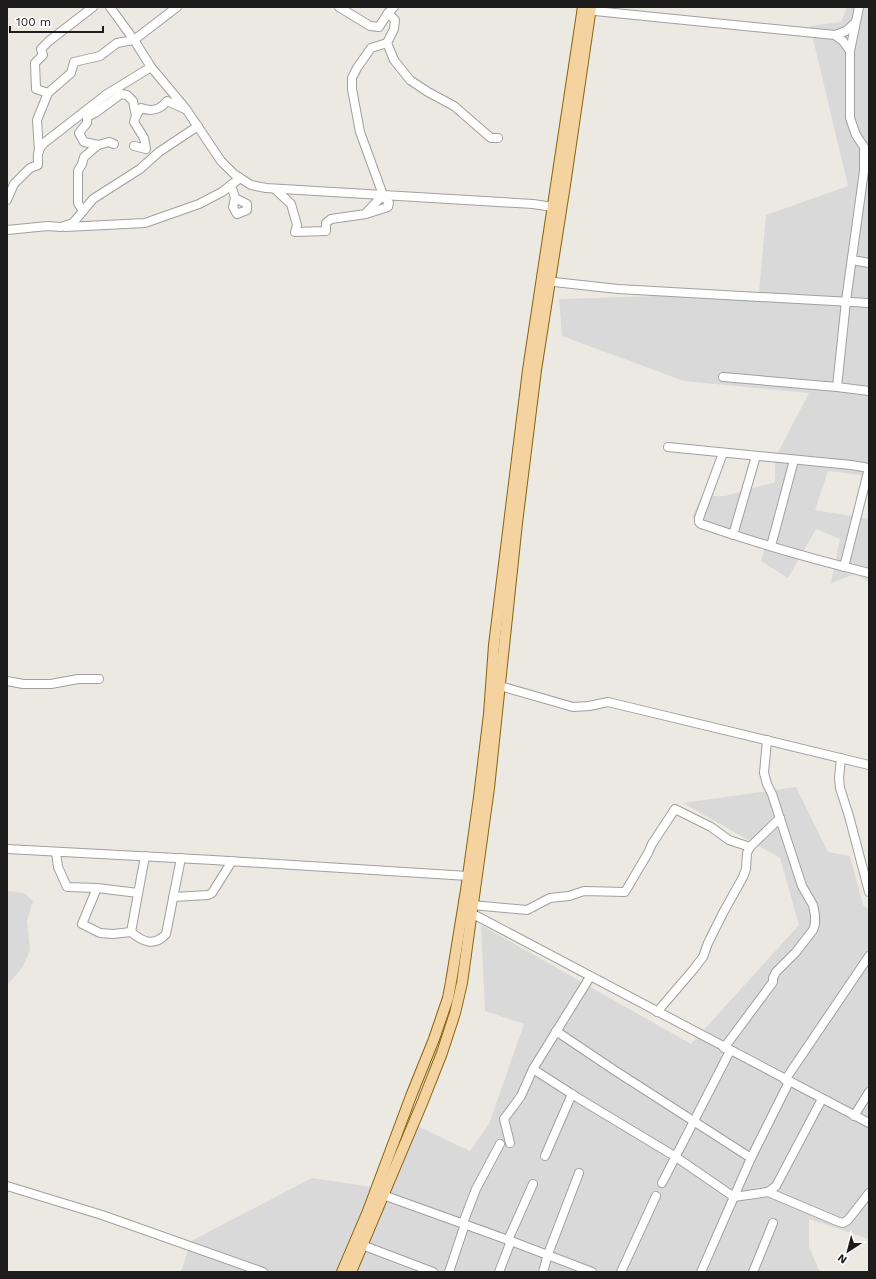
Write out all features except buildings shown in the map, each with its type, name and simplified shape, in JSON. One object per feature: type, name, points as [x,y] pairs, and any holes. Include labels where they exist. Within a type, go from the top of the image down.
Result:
[{"type":"main road","points":[[351,1272],[442,1053],[455,1013],[465,961],[471,909],[489,788],[505,632],[546,282],[553,207],[586,9]]},
{"type":"main road","points":[[342,1272],[368,1210],[434,1039],[448,998],[479,797],[494,645],[526,385],[546,282],[586,9]]},
{"type":"street","points":[[48,93],[36,89],[35,64],[43,55],[41,49],[93,7]]},
{"type":"street","points":[[110,7],[151,67],[186,109],[221,161],[234,174],[251,185],[275,189],[533,204],[553,207]]},
{"type":"street","points":[[39,151],[37,120],[48,93],[71,73],[74,62],[100,56],[117,43],[134,40],[177,7]]},
{"type":"street","points":[[339,7],[370,26],[379,27],[391,10]]},
{"type":"street","points":[[836,387],[867,147],[856,135],[850,118],[850,51],[859,7]]},
{"type":"street","points":[[586,9],[835,35],[846,32],[855,22]]},
{"type":"street","points":[[383,196],[360,132],[352,89],[352,78],[371,48],[386,43],[394,29],[395,20],[391,10]]},
{"type":"street","points":[[835,35],[844,41],[850,51]]},
{"type":"street","points":[[386,43],[394,60],[410,80],[454,106],[492,138],[498,138]]},
{"type":"street","points":[[7,200],[14,184],[30,168],[38,165],[37,156],[44,143],[107,94],[151,67]]},
{"type":"street","points":[[98,146],[84,142],[79,132],[87,123],[87,117],[121,94],[127,95],[133,101],[136,116]]},
{"type":"street","points":[[134,146],[146,149],[144,138],[134,122],[141,108],[148,110],[162,107],[167,101],[186,109]]},
{"type":"street","points":[[61,227],[73,223],[93,200],[140,169],[158,152],[198,126]]},
{"type":"street","points":[[82,211],[78,203],[78,171],[84,157],[98,146],[109,142],[114,144]]},
{"type":"street","points":[[7,230],[48,226],[61,227],[145,223],[199,204],[222,192],[240,178]]},
{"type":"street","points":[[231,184],[235,198]]},
{"type":"street","points":[[275,189],[290,204],[297,225],[295,232],[326,232],[326,223],[331,219],[366,214],[383,196]]},
{"type":"street","points":[[852,260],[869,263]]},
{"type":"street","points":[[546,282],[618,289],[869,303]]},
{"type":"street","points":[[723,377],[869,391]]},
{"type":"street","points":[[668,447],[869,468],[844,567]]},
{"type":"street","points":[[723,453],[699,518],[699,522],[701,524],[733,535],[844,567],[869,572]]},
{"type":"street","points":[[733,535],[756,456]]},
{"type":"street","points":[[771,546],[794,460]]},
{"type":"street","points":[[7,681],[23,684],[51,684],[78,679],[99,679]]},
{"type":"street","points":[[500,686],[573,707],[590,706],[608,702],[869,765]]},
{"type":"street","points":[[662,1183],[694,1122],[727,1049],[773,982],[776,972],[796,952],[813,930],[815,924],[814,905],[802,886],[764,773],[767,740]]},
{"type":"street","points":[[841,758],[839,778],[840,788],[869,892]]},
{"type":"street","points":[[471,909],[527,910],[550,898],[569,896],[584,891],[625,892],[652,844],[675,809],[711,827],[729,840],[750,847]]},
{"type":"street","points":[[657,1012],[693,970],[702,957],[720,919],[743,877],[746,869],[747,853],[750,847],[780,818]]},
{"type":"street","points":[[7,849],[468,876]]},
{"type":"street","points":[[56,852],[58,867],[67,887],[97,888],[138,893]]},
{"type":"street","points":[[131,932],[145,856]]},
{"type":"street","points":[[97,888],[82,924],[100,933],[113,934],[131,932],[139,939],[146,942],[156,941],[161,939],[166,934],[181,858]]},
{"type":"street","points":[[173,897],[208,895],[212,893],[232,861]]},
{"type":"street","points":[[471,909],[590,977],[869,1123]]},
{"type":"street","points":[[701,1272],[726,1212],[787,1081],[869,956]]},
{"type":"street","points":[[510,1143],[504,1119],[521,1096],[533,1069],[590,977]]},
{"type":"street","points":[[556,1031],[751,1158]]},
{"type":"street","points":[[533,1069],[676,1156],[733,1199],[768,1192],[776,1186],[822,1099]]},
{"type":"street","points":[[854,1116],[869,1092]]},
{"type":"street","points":[[545,1156],[572,1094]]},
{"type":"street","points":[[449,1272],[476,1189],[500,1144]]},
{"type":"street","points":[[543,1272],[548,1254],[579,1173]]},
{"type":"street","points":[[499,1272],[509,1240],[533,1184]]},
{"type":"street","points":[[7,1186],[102,1215],[263,1272]]},
{"type":"street","points":[[768,1192],[844,1223],[869,1193]]},
{"type":"street","points":[[383,1196],[548,1254],[592,1272]]},
{"type":"street","points":[[621,1272],[656,1196]]},
{"type":"street","points":[[753,1272],[773,1224]]},
{"type":"street","points":[[362,1245],[433,1272]]},
{"type":"shaded area","points":[[847,7],[865,7],[869,10],[869,476],[828,471],[815,510],[869,519],[869,582],[855,574],[831,583],[840,539],[816,529],[788,578],[761,561],[766,544],[692,517],[702,496],[725,496],[775,482],[775,458],[809,393],[684,381],[562,336],[559,299],[759,293],[766,215],[848,186],[810,26],[841,22]]},
{"type":"shaded area","points":[[796,787],[828,852],[850,856],[863,905],[869,910],[869,1239],[809,1219],[809,1247],[820,1272],[181,1272],[191,1241],[312,1178],[379,1188],[393,1186],[413,1124],[470,1151],[489,1124],[524,1024],[485,1011],[481,925],[691,1044],[799,925],[780,858],[683,803]]},
{"type":"shaded area","points":[[7,891],[24,893],[33,901],[27,921],[30,950],[22,968],[7,985]]}]
